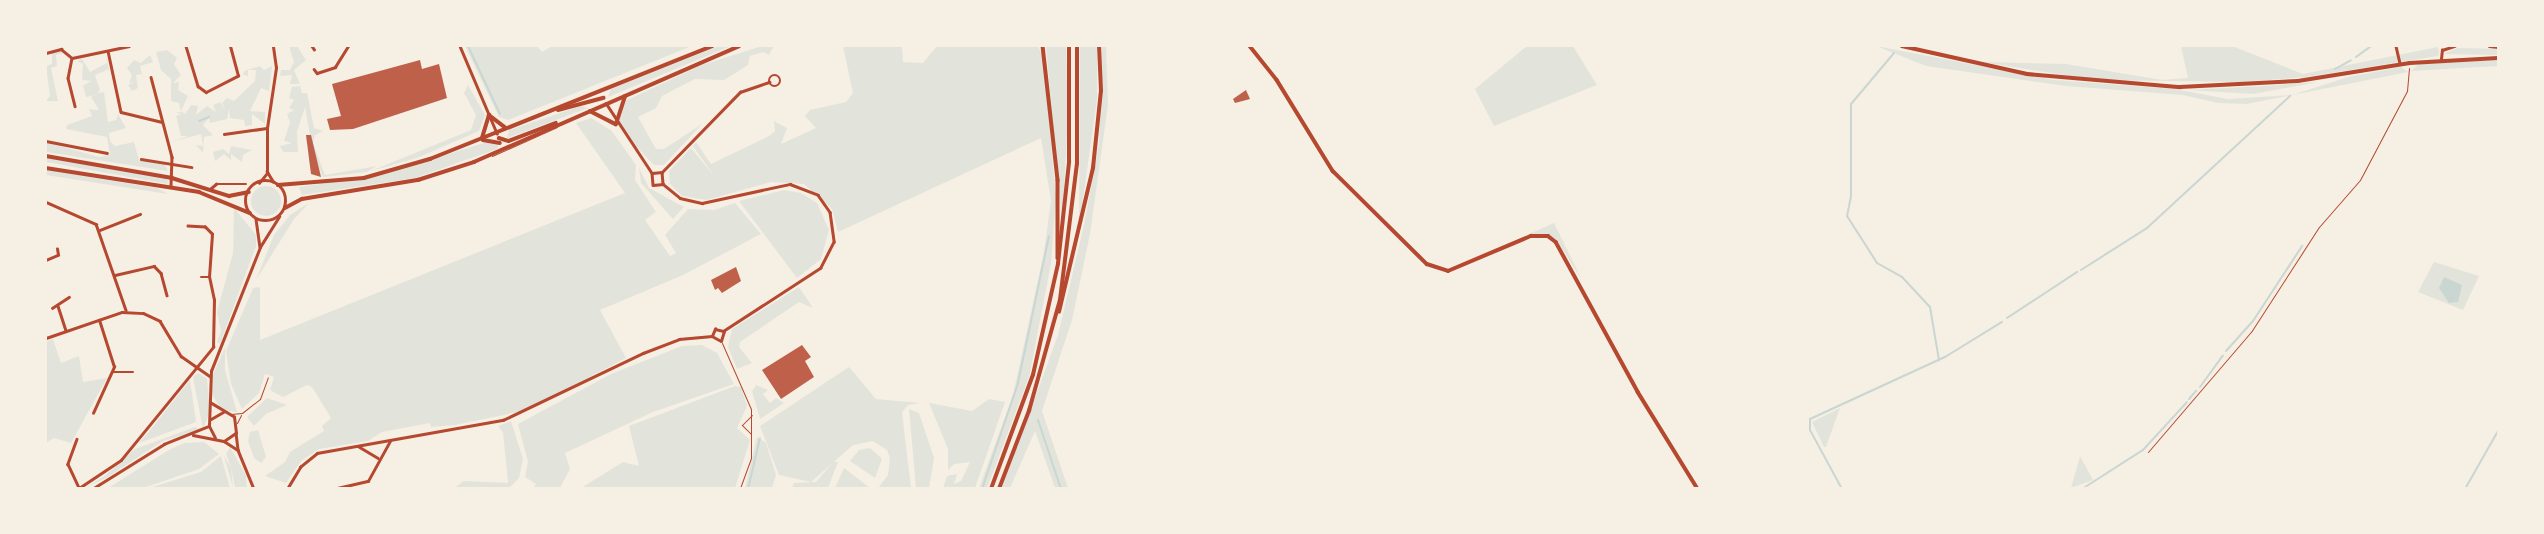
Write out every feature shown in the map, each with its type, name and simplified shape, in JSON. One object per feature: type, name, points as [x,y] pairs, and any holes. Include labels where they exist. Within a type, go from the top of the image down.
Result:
[{"type":"main road","points":[[500,151],[499,138],[507,128],[712,46]]},
{"type":"main road","points":[[548,112],[626,94],[739,46]]},
{"type":"main road","points":[[1043,46],[1058,180],[1058,264]]},
{"type":"main road","points":[[991,488],[1033,375],[1058,264],[1069,162],[1069,46]]},
{"type":"main road","points":[[999,488],[1029,411],[1055,320],[1077,164],[1077,46]]},
{"type":"main road","points":[[1055,320],[1064,300],[1093,168],[1101,91],[1099,46]]},
{"type":"main road","points":[[1250,46],[1277,80],[1333,171],[1427,264],[1448,271],[1531,236],[1542,235],[1556,242],[1633,383],[1698,488]]},
{"type":"main road","points":[[1902,46],[2027,74],[2147,86],[2286,82],[2441,59],[2498,58]]},
{"type":"main road","points":[[605,88],[605,101]]},
{"type":"main road","points":[[588,111],[616,124],[617,108],[626,94]]},
{"type":"main road","points":[[46,168],[171,187],[228,201],[256,219],[279,217],[285,208],[302,199],[418,180],[488,156],[605,101]]},
{"type":"main road","points":[[481,140],[489,115],[507,128]]},
{"type":"main road","points":[[46,156],[172,178],[229,196],[249,192],[259,183],[364,178],[481,140],[499,138],[509,141],[561,123]]},
{"type":"main road","points":[[507,128],[504,137],[509,141]]},
{"type":"main road","points":[[481,140],[499,138]]},
{"type":"main road","points":[[275,183],[285,195],[285,208]]},
{"type":"main road","points":[[249,192],[250,213]]},
{"type":"street","points":[[72,58],[129,46]]},
{"type":"street","points":[[186,46],[198,86],[206,92],[238,76],[230,46]]},
{"type":"street","points":[[273,46],[276,77],[267,128],[267,173],[275,183]]},
{"type":"street","points":[[314,69],[317,74],[335,67],[348,46]]},
{"type":"street","points":[[460,46],[499,138]]},
{"type":"street","points":[[2396,46],[2400,64]]},
{"type":"street","points":[[2441,59],[2442,50],[2454,46]]},
{"type":"street","points":[[2490,46],[2498,47]]},
{"type":"street","points":[[46,53],[64,47],[72,58],[68,78],[75,106]]},
{"type":"street","points":[[108,51],[121,112],[162,122]]},
{"type":"street","points":[[151,77],[173,164],[171,187]]},
{"type":"street","points":[[652,173],[662,172],[740,92],[769,82]]},
{"type":"street","points":[[287,488],[312,456],[503,420],[655,348],[686,338],[712,336],[721,341],[724,331],[821,268],[834,242],[834,222],[818,195],[800,186],[781,184],[702,203],[680,198],[663,184],[651,184],[652,173],[616,124],[605,101]]},
{"type":"street","points":[[224,134],[267,128]]},
{"type":"street","points":[[46,141],[107,153]]},
{"type":"street","points":[[141,159],[191,167]]},
{"type":"street","points":[[662,172],[663,184]]},
{"type":"street","points":[[259,183],[267,173]]},
{"type":"street","points":[[210,189],[216,184],[246,184]]},
{"type":"street","points":[[46,202],[88,218],[100,230],[126,311]]},
{"type":"street","points":[[100,230],[140,214]]},
{"type":"street","points":[[92,488],[164,444],[193,435],[209,426],[209,376],[260,247],[279,217]]},
{"type":"street","points":[[256,219],[260,247]]},
{"type":"street","points":[[77,439],[68,464],[79,488],[121,460],[215,343],[209,277],[212,234],[208,227],[193,224],[188,226]]},
{"type":"street","points":[[46,260],[58,255],[57,249]]},
{"type":"street","points":[[115,275],[154,266],[161,273],[167,295]]},
{"type":"street","points":[[201,277],[209,277]]},
{"type":"street","points":[[52,308],[69,297]]},
{"type":"street","points":[[58,306],[66,331]]},
{"type":"street","points":[[46,338],[126,311],[160,321],[180,355],[209,376]]},
{"type":"street","points":[[93,412],[113,372],[99,320]]},
{"type":"street","points":[[712,336],[715,329],[724,331]]},
{"type":"street","points":[[113,372],[133,372]]},
{"type":"street","points":[[211,403],[223,412],[231,414],[237,423],[237,450],[253,488]]},
{"type":"street","points":[[211,420],[223,412]]},
{"type":"street","points":[[209,426],[215,438]]},
{"type":"street","points":[[224,441],[236,433]]},
{"type":"street","points":[[193,435],[224,441],[237,450]]},
{"type":"street","points":[[333,488],[368,481],[378,458],[392,439]]},
{"type":"street","points":[[378,442],[384,450]]},
{"type":"street","points":[[74,443],[79,445]]},
{"type":"street","points":[[367,452],[369,444]]},
{"type":"street","points":[[357,446],[378,458]]},
{"type":"lane","points":[[488,156],[554,131],[561,123]]},
{"type":"lane","points":[[721,341],[743,386],[752,415],[753,435],[740,488]]},
{"type":"lane","points":[[237,423],[242,413],[260,400],[268,377]]},
{"type":"lane","points":[[231,414],[242,413]]},
{"type":"lane","points":[[752,415],[742,425],[747,434],[753,435]]},
{"type":"path","points":[[2148,452],[2251,332],[2319,227],[2360,180],[2407,91],[2410,63]]},
{"type":"shaded area","points":[[289,46],[297,46],[306,60],[294,70],[300,84],[290,84],[292,75],[280,76],[281,70],[290,70],[294,62]]},
{"type":"shaded area","points":[[465,46],[537,46],[542,52],[552,46],[692,46],[508,120],[499,117]]},
{"type":"shaded area","points":[[719,46],[731,46],[608,97],[611,89]]},
{"type":"shaded area","points":[[762,46],[774,46],[769,55],[763,52],[750,56],[748,65],[724,80],[695,79],[662,96],[656,108],[638,117],[656,149],[664,149],[702,124],[664,165],[654,165],[628,138],[619,122],[623,102],[702,65]]},
{"type":"shaded area","points":[[843,46],[902,46],[903,62],[923,63],[937,46],[1038,46],[1043,57],[1056,197],[1051,264],[1029,377],[987,488],[979,488],[1013,395],[1044,252],[1051,201],[1041,138],[838,232],[832,209],[804,184],[771,182],[707,200],[682,196],[670,184],[669,171],[691,148],[714,176],[693,146],[696,142],[711,164],[769,136],[775,131],[774,121],[787,128],[781,144],[816,128],[805,116],[810,110],[846,102],[853,93]]},
{"type":"shaded area","points":[[1046,46],[1066,46],[1068,119],[1062,223]]},
{"type":"shaded area","points":[[1080,46],[1097,46],[1097,100],[1079,227]]},
{"type":"shaded area","points":[[1102,46],[1106,46],[1108,105],[1090,234],[1072,320],[1042,411],[1068,488],[1055,488],[1035,431],[1010,488],[1002,488],[1058,335],[1084,225],[1099,143]]},
{"type":"shaded area","points":[[1527,46],[1573,46],[1597,85],[1494,126],[1475,89]]},
{"type":"shaded area","points":[[1876,46],[2054,80],[2175,89],[2228,99],[2292,95],[2348,77],[2401,67],[2408,72],[2247,104],[2218,103],[2183,95],[2066,86],[1926,66]]},
{"type":"shaded area","points":[[2181,46],[2232,46],[2303,74],[2438,47],[2439,52],[2438,56],[2306,77],[2241,82],[2095,80],[1982,62],[2066,64],[2162,80],[2188,78]]},
{"type":"shaded area","points":[[2458,48],[2498,49],[2498,55],[2443,54]]},
{"type":"shaded area","points":[[61,50],[64,53],[56,55],[57,66],[51,68],[58,101],[46,101],[50,96],[46,66],[52,64],[52,52]]},
{"type":"shaded area","points":[[167,50],[177,58],[174,64],[181,75],[173,83],[179,82],[178,90],[188,96],[181,111],[185,114],[191,105],[198,106],[196,115],[207,106],[216,112],[213,105],[220,102],[225,110],[222,103],[227,98],[234,101],[255,81],[256,70],[248,70],[248,76],[243,75],[244,71],[260,66],[264,70],[272,66],[269,91],[261,88],[250,111],[265,112],[265,124],[252,114],[252,125],[245,126],[244,120],[230,118],[229,109],[227,119],[210,123],[209,118],[203,125],[213,135],[204,137],[203,153],[196,145],[203,146],[201,134],[172,142],[188,136],[181,136],[176,116],[182,114],[175,113],[181,112],[179,103],[171,101],[171,79],[161,70],[156,52]]},
{"type":"shaded area","points":[[150,55],[153,62],[140,66],[143,79],[141,74],[136,75],[138,88],[132,91],[128,85],[134,82],[129,83],[132,75],[127,68],[134,60],[141,63]]},
{"type":"shaded area","points":[[106,57],[109,69],[95,75],[100,90],[97,93],[104,92],[108,122],[116,120],[118,114],[126,128],[109,133],[110,141],[115,146],[134,142],[139,160],[164,164],[168,171],[46,152],[46,142],[99,157],[110,155],[107,137],[66,129],[67,125],[92,116],[89,109],[99,110],[91,97],[96,95],[86,97],[83,86],[91,81],[82,80],[83,64],[77,61],[82,59],[90,72],[107,63]]},
{"type":"shaded area","points":[[2498,60],[2498,66],[2411,71],[2419,64]]},
{"type":"shaded area","points":[[2318,82],[2253,94],[2188,90],[2264,86]]},
{"type":"shaded area","points":[[468,85],[485,115],[479,131],[417,158],[371,171],[471,130],[476,115],[464,93]]},
{"type":"shaded area","points":[[300,86],[302,93],[307,93],[314,128],[323,131],[315,135],[313,143],[325,175],[377,166],[367,172],[323,177],[313,153],[305,107],[297,132],[298,152],[283,152],[280,146],[292,143],[284,141],[290,122],[287,114],[294,110],[289,108],[294,100],[289,98],[292,87]]},
{"type":"shaded area","points":[[581,106],[588,108],[507,138],[509,130]]},
{"type":"shaded area","points":[[591,118],[611,130],[636,165],[635,180],[656,212],[645,220],[670,256],[676,253],[665,235],[688,209],[714,210],[735,203],[761,234],[683,275],[600,310],[626,358],[551,397],[518,412],[455,425],[431,427],[430,423],[382,432],[368,441],[319,449],[301,461],[286,483],[265,476],[285,462],[290,452],[324,431],[322,426],[331,418],[312,387],[307,385],[283,397],[270,390],[274,377],[265,374],[259,393],[242,409],[231,384],[226,351],[253,288],[260,287],[260,340],[625,193],[576,123]]},
{"type":"shaded area","points":[[490,141],[498,144],[497,149],[415,178],[302,195],[299,187],[382,175]]},
{"type":"shaded area","points":[[231,146],[252,150],[243,155],[242,162],[231,154],[231,160],[224,154],[215,161],[213,152],[223,149],[229,154]]},
{"type":"shaded area","points":[[46,158],[167,179],[168,184],[46,162]]},
{"type":"shaded area","points":[[639,168],[649,188],[684,207],[673,219],[641,183]]},
{"type":"shaded area","points":[[46,170],[157,188],[168,194],[46,175]]},
{"type":"shaded area","points":[[266,186],[276,191],[281,201],[276,211],[266,216],[256,211],[251,201],[256,191]]},
{"type":"shaded area","points":[[784,190],[801,193],[817,203],[829,230],[821,259],[797,278],[739,201]]},
{"type":"shaded area","points":[[309,203],[294,219],[256,280],[274,235],[290,215]]},
{"type":"shaded area","points":[[234,208],[256,235],[256,246],[220,344],[217,342],[221,331],[217,312],[233,253]]},
{"type":"shaded area","points":[[1554,223],[1582,280],[1556,239],[1527,235]]},
{"type":"shaded area","points":[[2434,262],[2479,276],[2463,310],[2418,292]]},
{"type":"shaded area","points":[[2444,277],[2462,285],[2458,302],[2449,303],[2439,288]]},
{"type":"shaded area","points":[[799,287],[813,308],[799,302],[740,342],[739,347],[752,363],[737,369],[728,347],[732,329]]},
{"type":"shaded area","points":[[53,339],[61,363],[79,356],[83,382],[107,378],[71,443],[54,438],[46,443],[46,342]]},
{"type":"shaded area","points":[[702,345],[717,353],[734,384],[653,412],[565,453],[570,469],[560,488],[533,488],[536,484],[525,477],[528,462],[518,424],[611,374],[682,346]]},
{"type":"shaded area","points":[[225,347],[225,370],[237,412],[221,410],[212,394],[213,375]]},
{"type":"shaded area","points":[[849,367],[876,399],[920,403],[908,405],[902,412],[911,488],[878,488],[888,475],[890,458],[887,450],[873,441],[853,445],[811,482],[779,475],[760,426]]},
{"type":"shaded area","points":[[198,373],[207,379],[210,411],[203,429],[193,377]]},
{"type":"shaded area","points":[[190,380],[196,422],[139,443],[148,433]]},
{"type":"shaded area","points":[[756,385],[768,390],[763,394],[770,403],[776,398],[784,403],[760,419],[752,391]]},
{"type":"shaded area","points":[[735,386],[741,387],[747,406],[737,428],[750,440],[735,488],[581,488],[623,462],[639,466],[629,426]]},
{"type":"shaded area","points":[[267,398],[287,405],[266,414],[254,426],[247,417]]},
{"type":"shaded area","points":[[989,399],[1005,402],[975,488],[943,488],[947,476],[957,474],[954,484],[961,481],[970,462],[954,464],[948,470],[948,449],[929,403],[972,411]]},
{"type":"shaded area","points":[[1840,408],[1826,447],[1824,447],[1812,422]]},
{"type":"shaded area","points":[[909,409],[919,413],[934,458],[929,488],[916,488]]},
{"type":"shaded area","points":[[511,421],[523,459],[519,478],[509,488],[454,488],[464,481],[508,483],[503,433],[498,426]]},
{"type":"shaded area","points":[[195,427],[201,430],[163,441],[106,478],[84,488],[105,476],[135,449]]},
{"type":"shaded area","points":[[258,430],[266,457],[261,463],[254,458],[248,441],[250,432]]},
{"type":"shaded area","points":[[757,437],[766,443],[776,475],[772,488],[745,488]]},
{"type":"shaded area","points":[[204,442],[219,454],[199,469],[143,488],[108,488],[169,450],[184,443]]},
{"type":"shaded area","points":[[230,447],[246,475],[247,488],[235,488],[231,468],[233,488],[224,456],[231,467],[226,454]]},
{"type":"shaded area","points":[[870,448],[882,459],[875,478],[850,461],[859,450]]},
{"type":"shaded area","points":[[221,456],[230,488],[149,488],[201,472]]},
{"type":"shaded area","points":[[2080,456],[2093,480],[2071,488]]},
{"type":"shaded area","points":[[833,462],[838,462],[828,488],[792,488],[794,483],[816,482]]},
{"type":"shaded area","points":[[844,468],[869,487],[835,488]]},
{"type":"building","points":[[420,60],[422,69],[439,64],[447,98],[353,129],[330,130],[327,119],[341,116],[332,84]]},
{"type":"building","points":[[1246,90],[1250,99],[1235,103],[1233,99]]},
{"type":"building","points":[[306,135],[311,135],[321,177],[311,174]]},
{"type":"building","points":[[736,267],[741,281],[722,293],[718,288],[715,290],[711,280]]},
{"type":"building","points":[[802,345],[811,357],[805,361],[814,377],[781,399],[762,370]]},
{"type":"waterway","points":[[468,46],[500,114]]},
{"type":"waterway","points":[[2356,57],[2371,46]]},
{"type":"waterway","points":[[1894,53],[1851,104],[1851,196],[1847,216],[1877,263],[1902,277],[1930,307],[1939,360]]},
{"type":"waterway","points":[[2335,69],[2351,60]]},
{"type":"waterway","points":[[2081,270],[2147,228],[2290,96]]},
{"type":"waterway","points":[[199,121],[209,117]]},
{"type":"waterway","points":[[982,489],[1018,383],[1049,236]]},
{"type":"waterway","points":[[2226,351],[2253,321],[2302,246]]},
{"type":"waterway","points":[[2007,318],[2077,272]]},
{"type":"waterway","points":[[1842,489],[1810,430],[1810,419],[1945,357],[2002,322]]},
{"type":"waterway","points":[[2200,387],[2223,355]]},
{"type":"waterway","points":[[2189,399],[2196,391]]},
{"type":"waterway","points":[[2082,489],[2143,450],[2187,402]]},
{"type":"waterway","points":[[1038,420],[1061,489]]},
{"type":"waterway","points":[[2465,489],[2498,431]]},
{"type":"waterway","points":[[748,489],[760,438]]}]
